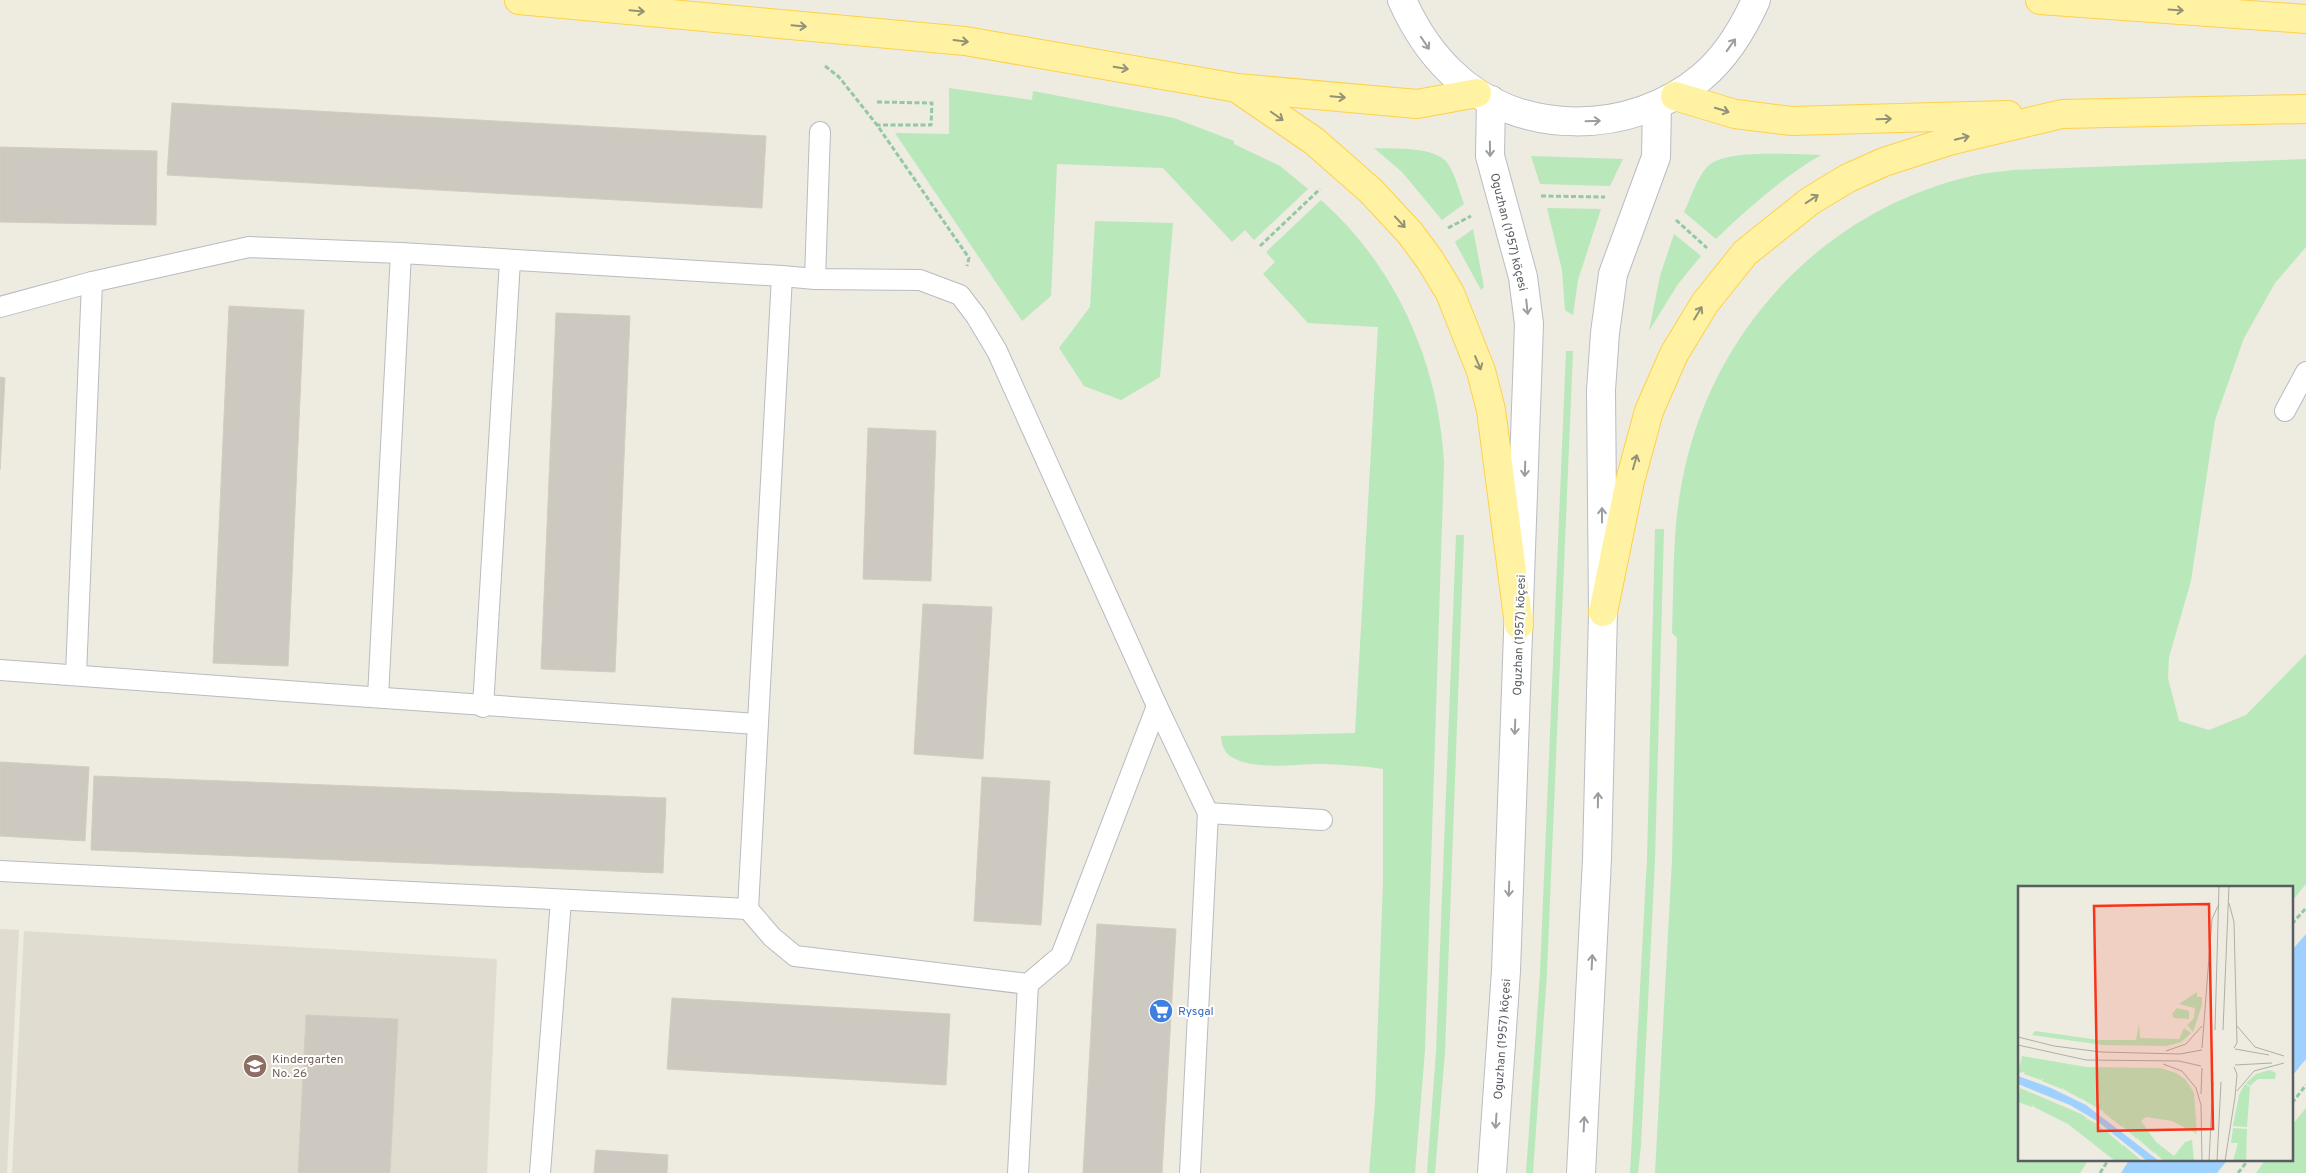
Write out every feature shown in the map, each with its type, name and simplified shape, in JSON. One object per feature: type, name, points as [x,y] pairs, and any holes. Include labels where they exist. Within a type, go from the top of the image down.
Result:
[{"type":"main road","points":[[519,0],[965,41],[1237,88],[1417,104],[1484,96]]},
{"type":"main road","points":[[1402,0],[1412,23],[1430,50],[1452,73],[1484,96],[1526,114],[1574,122],[1602,121],[1630,115],[1666,101],[1702,77],[1725,54],[1744,27],[1756,0]]},
{"type":"main road","points":[[2040,0],[2306,19]]},
{"type":"main road","points":[[1237,88],[1314,141],[1371,191],[1410,233],[1430,260],[1450,293],[1482,371],[1491,410],[1519,625]]},
{"type":"main road","name":"Oguzhan (1957) köçesi","points":[[1484,96],[1490,156],[1523,276],[1529,324],[1506,971],[1492,1173]]},
{"type":"main road","points":[[1666,101],[1735,114],[1792,121],[2306,109]]},
{"type":"main road","points":[[1581,1173],[1597,859],[1603,612],[1602,390],[1605,333],[1614,274],[1656,157],[1666,101]]},
{"type":"main road","points":[[1603,612],[1630,481],[1649,411],[1679,345],[1705,302],[1745,253],[1810,201],[1848,178],[1884,162],[1948,142],[2062,114]]},
{"type":"lane","points":[[814,279],[820,132]]},
{"type":"lane","points":[[0,307],[92,282],[249,247],[402,254],[814,279],[920,280],[960,295],[997,351],[1157,706],[1208,813],[1190,1173]]},
{"type":"lane","points":[[378,697],[402,254]]},
{"type":"lane","points":[[482,707],[510,261]]},
{"type":"lane","points":[[782,276],[748,909],[772,937],[795,956],[1028,984]]},
{"type":"lane","points":[[76,675],[92,282]]},
{"type":"lane","points":[[2285,411],[2306,372]]},
{"type":"lane","points":[[0,670],[378,697],[482,707],[757,724]]},
{"type":"lane","points":[[1018,1173],[1028,984],[1061,956],[1157,706]]},
{"type":"lane","points":[[1208,813],[1322,820]]},
{"type":"lane","points":[[0,871],[748,909]]},
{"type":"lane","points":[[540,1173],[561,900]]},
{"type":"path","points":[[825,66],[839,77],[877,125],[969,258],[960,295]]},
{"type":"path","points":[[876,102],[932,103],[931,125],[877,125]]},
{"type":"path","points":[[1260,246],[1322,187]]},
{"type":"path","points":[[1541,196],[1610,197]]},
{"type":"path","points":[[1446,230],[1471,216]]},
{"type":"path","points":[[1676,220],[1712,254]]},
{"type":"path","points":[[2294,922],[2306,908]]},
{"type":"path","points":[[2294,1100],[2306,1085]]},
{"type":"path","points":[[2100,1173],[2108,1160]]},
{"type":"path","points":[[2238,1173],[2248,1160]]},
{"type":"shaded area","points":[[0,929],[19,930],[7,1173],[0,1173]]},
{"type":"shaded area","name":"Kindergarten No. 26","points":[[24,931],[497,959],[487,1173],[12,1173]]},
{"type":"green space","points":[[949,88],[1032,100],[1033,91],[1174,118],[1234,141],[1234,144],[1280,166],[1308,189],[1254,240],[1245,230],[1232,242],[1163,168],[1057,164],[1051,296],[1022,321],[895,133],[949,134]]},
{"type":"green space","points":[[1374,148],[1425,151],[1442,158],[1453,173],[1464,204],[1442,220],[1402,172]]},
{"type":"green space","points":[[1748,154],[1821,155],[1793,173],[1766,194],[1716,239],[1684,212],[1700,177],[1707,167],[1714,162],[1724,158]]},
{"type":"green space","points":[[1531,156],[1623,159],[1610,186],[1540,184]]},
{"type":"green space","points":[[2306,159],[2306,247],[2275,283],[2244,338],[2215,420],[2191,581],[2169,657],[2168,678],[2179,721],[2209,730],[2246,715],[2306,654],[2306,884],[2294,899],[2294,886],[2018,886],[2018,1160],[2088,1160],[2080,1173],[1655,1173],[1672,860],[1677,638],[1672,633],[1676,519],[1682,482],[1696,428],[1717,377],[1746,330],[1780,287],[1820,250],[1865,219],[1915,194],[1968,177],[2013,170]]},
{"type":"green space","points":[[1321,200],[1348,226],[1371,255],[1392,286],[1409,319],[1423,354],[1433,389],[1444,463],[1425,1050],[1415,1173],[1369,1173],[1375,1102],[1383,882],[1383,769],[1325,764],[1276,766],[1251,764],[1230,756],[1223,747],[1221,739],[1221,736],[1355,733],[1378,327],[1308,323],[1263,274],[1275,262],[1266,252]]},
{"type":"green space","points":[[1547,208],[1601,209],[1578,280],[1573,315],[1565,310],[1562,270]]},
{"type":"green space","points":[[1095,221],[1173,223],[1160,377],[1121,400],[1084,386],[1059,348],[1090,307]]},
{"type":"green space","points":[[1473,229],[1484,287],[1481,290],[1455,242]]},
{"type":"green space","points":[[1674,234],[1701,256],[1678,284],[1649,331],[1660,276]]},
{"type":"green space","points":[[1566,351],[1573,351],[1547,973],[1533,1173],[1526,1173],[1540,973]]},
{"type":"green space","points":[[1655,529],[1664,529],[1655,860],[1641,1145],[1638,1173],[1630,1173],[1647,859]]},
{"type":"green space","points":[[1456,535],[1464,535],[1445,1052],[1435,1173],[1427,1173],[1436,1052]]},
{"type":"green space","points":[[2306,1108],[2306,1173],[2256,1173],[2265,1160],[2294,1160],[2294,1123]]},
{"type":"water","points":[[2306,934],[2306,1059],[2294,1074],[2294,948]]},
{"type":"water","points":[[2129,1160],[2227,1160],[2217,1173],[2121,1173]]},
{"type":"building","points":[[172,103],[766,136],[762,208],[167,175]]},
{"type":"building","points":[[0,147],[157,151],[156,225],[0,222]]},
{"type":"building","points":[[229,306],[304,310],[288,666],[213,663]]},
{"type":"building","points":[[556,313],[630,316],[615,672],[541,669]]},
{"type":"building","points":[[0,377],[5,378],[0,470]]},
{"type":"building","points":[[868,428],[936,431],[931,581],[863,579]]},
{"type":"building","points":[[923,604],[992,607],[983,759],[914,754]]},
{"type":"building","points":[[0,762],[89,767],[85,841],[0,836]]},
{"type":"building","points":[[94,776],[666,798],[663,873],[91,850]]},
{"type":"building","points":[[982,777],[1050,781],[1041,925],[974,921]]},
{"type":"building","points":[[1097,924],[1176,929],[1162,1173],[1083,1173]]},
{"type":"building","points":[[672,998],[950,1014],[946,1085],[667,1069]]},
{"type":"building","points":[[306,1015],[398,1019],[390,1173],[298,1173]]},
{"type":"building","points":[[596,1150],[668,1155],[667,1173],[594,1173]]},
{"type":"place","name":"Rysgal","points":[[1161,1011]]},
{"type":"place","name":"Kindergarten No. 26","points":[[255,1066]]}]
